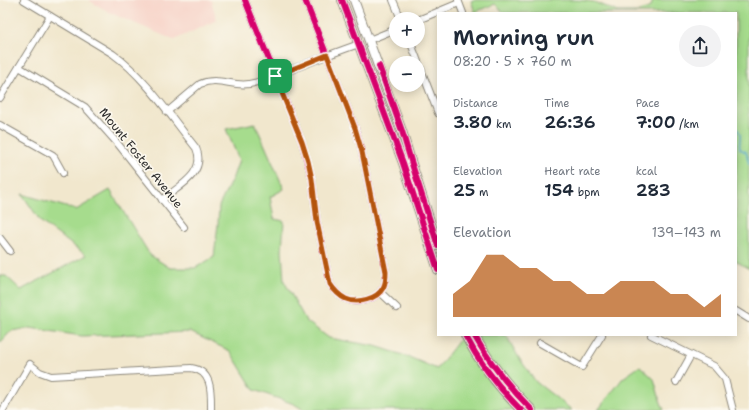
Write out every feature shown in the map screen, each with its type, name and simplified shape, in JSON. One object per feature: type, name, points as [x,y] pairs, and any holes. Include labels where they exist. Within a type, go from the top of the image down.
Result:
[{"type":"main road","points":[[342,0],[403,163],[437,267]]},
{"type":"main road","points":[[354,0],[402,131],[437,243]]},
{"type":"main road","points":[[353,28],[361,36],[369,40]]},
{"type":"main road","points":[[359,44],[364,45],[379,66]]},
{"type":"main road","points":[[466,336],[509,398],[521,410]]},
{"type":"main road","points":[[475,336],[513,391],[532,410]]},
{"type":"street","points":[[24,0],[123,61],[138,75],[196,148],[199,160],[198,169],[193,176],[162,200]]},
{"type":"street","points":[[245,0],[302,142],[308,161],[312,179],[317,222],[330,284],[334,290],[346,299],[352,301],[367,300],[380,292],[385,283],[386,272],[362,152],[355,128],[305,0]]},
{"type":"street","points":[[393,0],[398,12]]},
{"type":"street","points":[[425,17],[458,2],[463,12]]},
{"type":"street","points":[[0,98],[50,16]]},
{"type":"street","points":[[369,40],[389,32]]},
{"type":"street","points":[[167,112],[200,84],[205,82],[220,80],[248,85],[359,44]]},
{"type":"street","points":[[413,48],[437,110]]},
{"type":"street","name":"Mount Foster Avenue","points":[[19,67],[85,107],[118,144],[184,227]]},
{"type":"street","points":[[0,125],[53,155],[63,173]]},
{"type":"street","points":[[0,238],[10,251]]},
{"type":"street","points":[[380,292],[397,308]]},
{"type":"street","points":[[737,312],[749,319]]},
{"type":"street","points":[[540,343],[582,367],[601,336]]},
{"type":"street","points":[[653,336],[714,366],[725,379],[733,410]]},
{"type":"street","points":[[676,382],[691,355]]},
{"type":"street","points":[[3,410],[30,364],[40,372],[51,376],[191,368],[197,369],[206,377],[211,387],[211,410]]},
{"type":"shaded area","points":[[88,0],[211,0],[217,20],[174,40],[113,14]]},
{"type":"green space","points":[[578,0],[594,2],[618,12],[503,12],[495,4],[475,12],[471,1]]},
{"type":"green space","points":[[653,0],[749,0],[749,269],[737,262],[737,12],[637,12],[651,7]]},
{"type":"green space","points":[[255,123],[284,189],[270,197],[274,219],[284,221],[282,250],[284,281],[306,321],[329,338],[375,346],[409,357],[437,369],[462,336],[507,336],[519,358],[536,382],[572,410],[304,410],[294,404],[254,390],[230,351],[190,332],[82,336],[30,328],[11,331],[0,343],[0,276],[6,276],[21,290],[86,255],[41,222],[22,194],[76,210],[110,190],[150,255],[170,268],[195,268],[214,257],[219,206],[233,177],[239,160],[226,129]]},
{"type":"green space","points":[[640,366],[654,379],[664,410],[598,410],[623,378]]},
{"type":"waterway","points":[[737,129],[740,136],[740,149],[746,152],[749,164]]},
{"type":"cycle path","points":[[245,0],[302,142],[312,179],[317,222],[330,284],[343,298],[351,301],[367,300],[372,298],[383,288],[385,284],[386,272],[362,152],[355,127],[305,0]]},
{"type":"cycle path","points":[[342,0],[403,163],[437,267]]},
{"type":"cycle path","points":[[379,66],[402,131],[437,243]]},
{"type":"cycle path","points":[[466,336],[490,374],[521,410]]},
{"type":"cycle path","points":[[475,336],[500,374],[532,410]]},
{"type":"route","points":[[327,55],[355,128],[362,152],[386,272],[383,289],[375,297],[367,300],[352,301],[346,299],[334,290],[330,284],[317,222],[312,179],[308,161],[302,142],[275,76],[327,55]]}]
